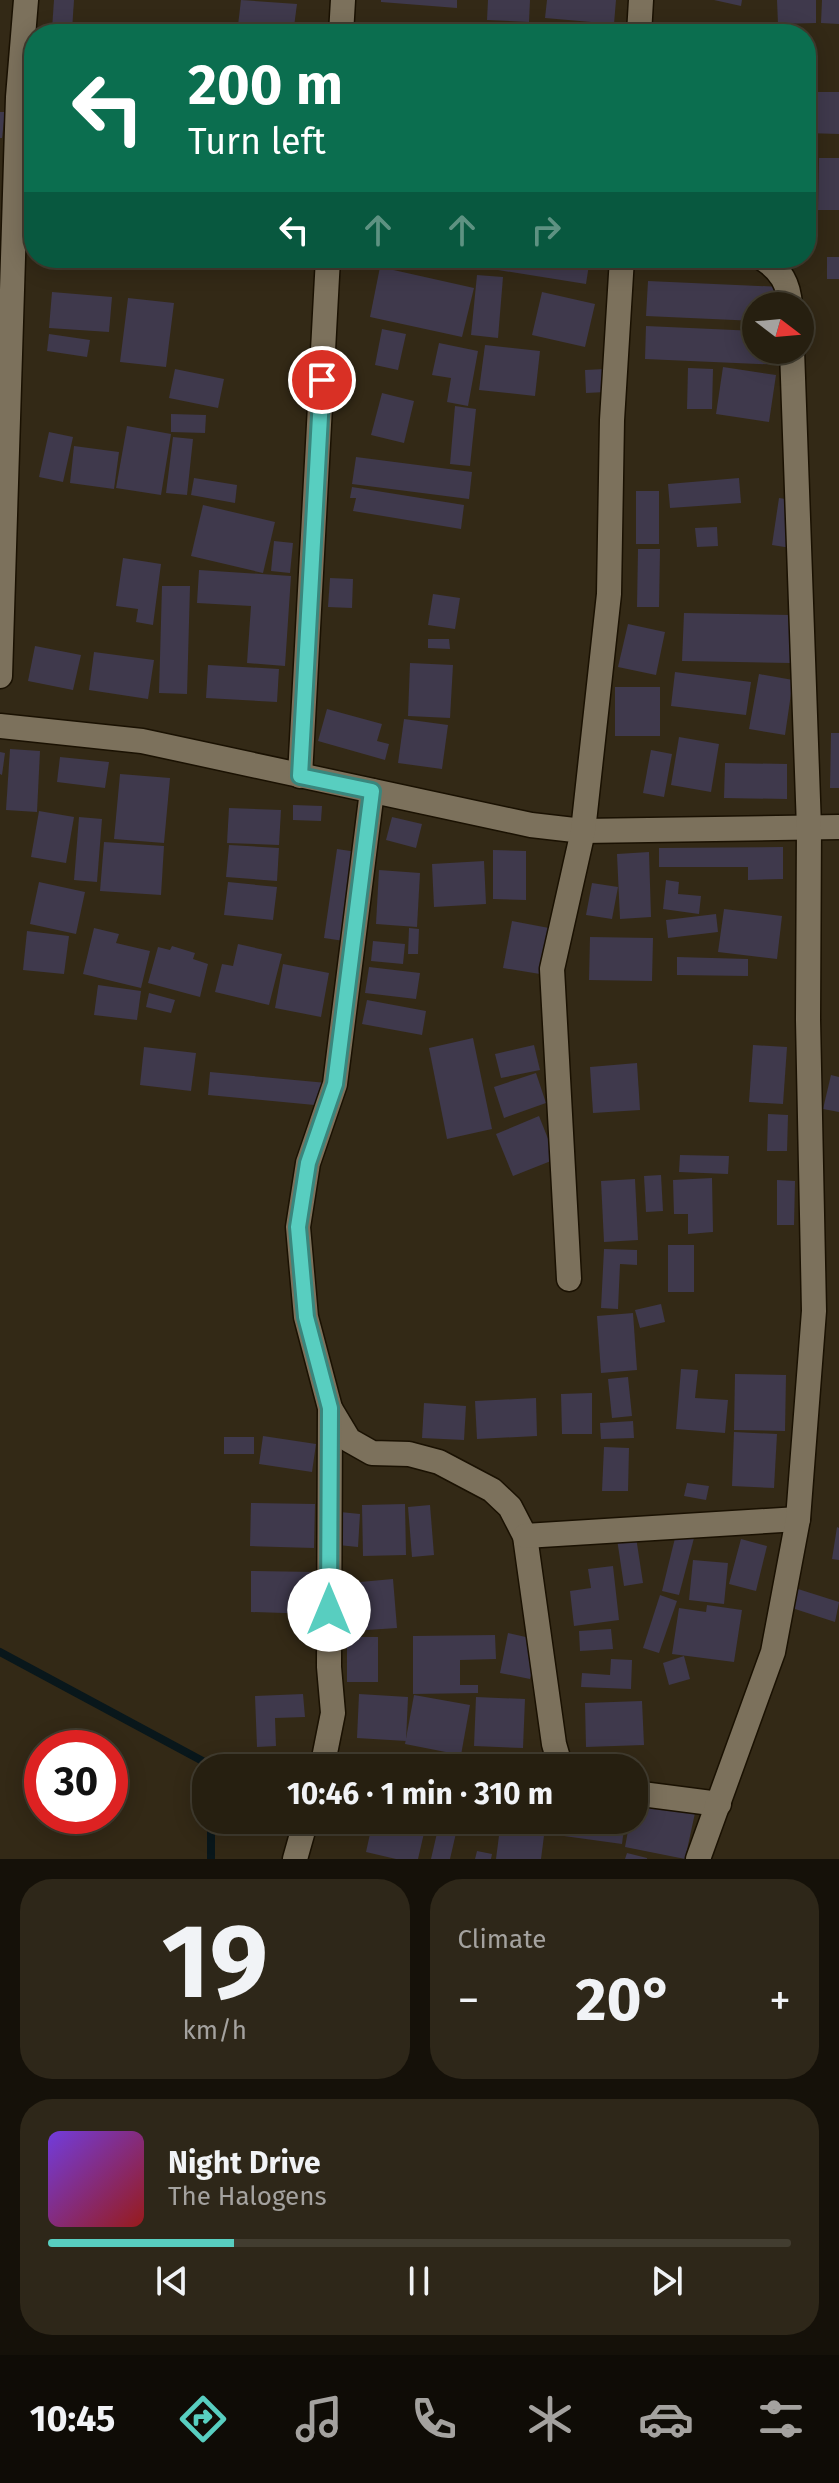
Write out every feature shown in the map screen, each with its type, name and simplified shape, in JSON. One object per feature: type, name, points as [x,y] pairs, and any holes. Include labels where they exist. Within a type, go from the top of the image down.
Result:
[{"type":"street","points":[[24,24],[26,0]]},
{"type":"street","points":[[342,24],[343,0]]},
{"type":"street","points":[[640,24],[641,0]]},
{"type":"street","points":[[0,676],[18,97],[24,24]]},
{"type":"street","points":[[300,776],[327,268]]},
{"type":"street","points":[[569,1279],[552,969],[583,831],[609,594],[612,420],[621,268]]},
{"type":"street","points":[[776,268],[785,279],[787,292]]},
{"type":"street","points":[[698,1859],[773,1652],[798,1519],[814,1311],[808,1020],[809,828],[792,364]]},
{"type":"street","points":[[0,726],[142,741],[531,825],[583,831],[839,827]]},
{"type":"street","points":[[325,1754],[333,1713],[329,1667],[330,1408],[306,1317],[298,1227],[308,1163],[335,1084],[372,791]]},
{"type":"street","points":[[330,1408],[349,1440],[372,1453],[409,1454],[439,1462],[492,1490],[510,1507],[525,1536],[557,1754]]},
{"type":"street","points":[[525,1536],[798,1519]]},
{"type":"street","points":[[648,1795],[719,1804]]},
{"type":"street","points":[[295,1859],[302,1834]]},
{"type":"building","points":[[54,0],[74,0],[72,24],[52,24]]},
{"type":"building","points":[[241,0],[297,4],[294,24],[238,24]]},
{"type":"building","points":[[457,0],[457,8],[381,2]]},
{"type":"building","points":[[488,0],[530,0],[529,22],[487,20]]},
{"type":"building","points":[[547,0],[616,0],[614,24],[545,18]]},
{"type":"building","points":[[714,0],[742,0],[741,6]]},
{"type":"building","points":[[777,0],[816,0],[816,23],[778,24]]},
{"type":"building","points":[[822,0],[839,0],[839,24],[821,23]]},
{"type":"building","points":[[742,22],[742,24],[694,24]]},
{"type":"building","points":[[816,92],[839,92],[839,134],[816,133]]},
{"type":"building","points":[[0,112],[5,112],[2,138],[0,138]]},
{"type":"building","points":[[819,158],[839,158],[839,210],[818,210]]},
{"type":"building","points":[[827,257],[839,257],[839,279],[827,279]]},
{"type":"building","points":[[380,268],[474,288],[462,337],[370,317]]},
{"type":"building","points":[[498,268],[588,268],[586,284]]},
{"type":"building","points":[[477,275],[503,277],[498,338],[471,335]]},
{"type":"building","points":[[648,281],[782,287],[782,292],[742,292],[742,320],[646,316]]},
{"type":"building","points":[[52,292],[112,297],[109,332],[49,328]]},
{"type":"building","points":[[542,292],[595,304],[585,347],[532,335]]},
{"type":"building","points":[[128,298],[174,303],[166,367],[120,362]]},
{"type":"building","points":[[646,326],[742,330],[742,363],[645,359]]},
{"type":"building","points":[[382,329],[406,334],[398,370],[375,365]]},
{"type":"building","points":[[49,334],[90,340],[87,357],[47,351]]},
{"type":"building","points":[[439,343],[478,351],[468,406],[447,402],[451,378],[432,375]]},
{"type":"building","points":[[485,345],[540,351],[535,396],[479,390]]},
{"type":"building","points":[[723,367],[776,375],[769,422],[716,414]]},
{"type":"building","points":[[688,368],[713,369],[712,409],[687,409]]},
{"type":"building","points":[[175,369],[224,379],[218,408],[169,398]]},
{"type":"building","points":[[605,369],[606,392],[586,393],[585,370]]},
{"type":"building","points":[[382,393],[414,401],[404,443],[371,435]]},
{"type":"building","points":[[455,406],[476,409],[470,466],[450,464]]},
{"type":"building","points":[[171,414],[206,415],[205,433],[171,432]]},
{"type":"building","points":[[127,426],[171,434],[161,495],[116,488]]},
{"type":"building","points":[[49,432],[73,437],[63,482],[39,477]]},
{"type":"building","points":[[173,437],[193,439],[187,495],[166,493]]},
{"type":"building","points":[[74,446],[119,452],[114,489],[70,483]]},
{"type":"building","points":[[356,457],[472,472],[469,499],[352,484]]},
{"type":"building","points":[[194,478],[237,485],[235,503],[191,495]]},
{"type":"building","points":[[739,478],[741,503],[670,508],[668,484]]},
{"type":"building","points":[[352,487],[464,505],[461,529],[353,511],[356,498],[350,498]]},
{"type":"building","points":[[636,491],[659,491],[659,544],[636,544]]},
{"type":"building","points":[[779,498],[799,501],[791,548],[772,545]]},
{"type":"building","points":[[203,505],[275,522],[263,573],[191,556]]},
{"type":"building","points":[[717,527],[718,546],[697,547],[695,528]]},
{"type":"building","points":[[274,541],[293,543],[290,573],[271,571]]},
{"type":"building","points":[[638,549],[660,549],[659,607],[637,607]]},
{"type":"building","points":[[123,558],[161,564],[153,625],[136,622],[138,609],[116,606]]},
{"type":"building","points":[[199,570],[291,576],[285,666],[247,663],[251,606],[197,603]]},
{"type":"building","points":[[330,578],[353,579],[352,608],[328,607]]},
{"type":"building","points":[[162,586],[190,586],[187,694],[159,693]]},
{"type":"building","points":[[433,594],[460,598],[455,629],[428,625]]},
{"type":"building","points":[[684,613],[791,615],[790,663],[682,661]]},
{"type":"building","points":[[628,624],[665,632],[656,675],[618,667]]},
{"type":"building","points":[[428,639],[449,639],[450,649],[428,648]]},
{"type":"building","points":[[35,646],[81,655],[73,690],[28,681]]},
{"type":"building","points":[[94,652],[154,660],[148,699],[89,690]]},
{"type":"building","points":[[410,663],[453,665],[450,718],[408,716]]},
{"type":"building","points":[[208,665],[279,669],[277,702],[206,698]]},
{"type":"building","points":[[675,672],[751,682],[746,715],[671,706]]},
{"type":"building","points":[[759,674],[793,680],[785,735],[749,729]]},
{"type":"building","points":[[615,687],[660,687],[660,736],[615,736]]},
{"type":"building","points":[[327,709],[382,724],[377,741],[389,744],[385,760],[318,741]]},
{"type":"building","points":[[404,719],[448,725],[442,769],[398,763]]},
{"type":"building","points":[[831,733],[839,733],[839,788],[830,788]]},
{"type":"building","points":[[679,737],[719,744],[711,792],[671,785]]},
{"type":"building","points":[[10,749],[40,751],[37,812],[6,810]]},
{"type":"building","points":[[651,750],[672,754],[664,797],[643,793]]},
{"type":"building","points":[[0,752],[5,753],[2,775],[0,774]]},
{"type":"building","points":[[60,757],[109,762],[105,788],[57,782]]},
{"type":"building","points":[[725,763],[787,764],[787,799],[724,798]]},
{"type":"building","points":[[120,774],[170,778],[164,843],[114,839]]},
{"type":"building","points":[[293,805],[322,806],[321,821],[293,820]]},
{"type":"building","points":[[229,808],[281,810],[279,845],[227,843]]},
{"type":"building","points":[[39,811],[74,817],[66,863],[31,857]]},
{"type":"building","points":[[79,817],[102,819],[97,882],[74,880]]},
{"type":"building","points":[[392,817],[422,824],[416,848],[386,840]]},
{"type":"building","points":[[104,842],[164,846],[161,895],[100,891]]},
{"type":"building","points":[[229,845],[279,848],[277,881],[226,877]]},
{"type":"building","points":[[783,847],[783,879],[748,880],[748,867],[659,867],[659,848]]},
{"type":"building","points":[[337,849],[357,852],[344,941],[324,938]]},
{"type":"building","points":[[493,850],[526,851],[526,900],[493,899]]},
{"type":"building","points":[[649,852],[651,917],[620,919],[617,854]]},
{"type":"building","points":[[484,861],[486,904],[434,907],[432,864]]},
{"type":"building","points":[[379,870],[420,873],[417,927],[376,924]]},
{"type":"building","points":[[666,880],[679,882],[678,894],[701,896],[699,914],[663,909]]},
{"type":"building","points":[[39,882],[85,892],[76,934],[30,924]]},
{"type":"building","points":[[228,882],[277,887],[273,920],[224,915]]},
{"type":"building","points":[[592,883],[618,887],[612,919],[586,915]]},
{"type":"building","points":[[724,909],[782,916],[777,959],[718,952]]},
{"type":"building","points":[[716,914],[718,932],[668,938],[666,920]]},
{"type":"building","points":[[512,921],[549,928],[540,974],[503,968]]},
{"type":"building","points":[[94,928],[119,934],[116,943],[150,951],[141,988],[83,974]]},
{"type":"building","points":[[409,928],[419,929],[418,954],[408,954]]},
{"type":"building","points":[[27,931],[69,936],[64,974],[23,970]]},
{"type":"building","points":[[590,937],[653,938],[652,981],[589,980]]},
{"type":"building","points":[[373,941],[405,944],[403,964],[371,961]]},
{"type":"building","points":[[238,944],[282,954],[269,1005],[215,992],[222,964],[233,966]]},
{"type":"building","points":[[172,946],[195,953],[193,959],[208,964],[200,997],[148,983],[158,947],[170,950]]},
{"type":"building","points":[[677,957],[748,959],[748,976],[677,975]]},
{"type":"building","points":[[283,964],[329,973],[321,1017],[275,1008]]},
{"type":"building","points":[[369,967],[420,973],[416,999],[365,993]]},
{"type":"building","points":[[98,985],[141,991],[137,1020],[94,1015]]},
{"type":"building","points":[[149,993],[175,1000],[171,1013],[146,1007]]},
{"type":"building","points":[[367,1000],[426,1011],[422,1035],[362,1024]]},
{"type":"building","points":[[473,1038],[492,1129],[447,1139],[429,1048]]},
{"type":"building","points":[[534,1045],[540,1070],[501,1078],[495,1054]]},
{"type":"building","points":[[753,1045],[787,1047],[783,1104],[749,1102]]},
{"type":"building","points":[[144,1047],[196,1053],[191,1091],[140,1085]]},
{"type":"building","points":[[637,1063],[640,1110],[593,1113],[590,1067]]},
{"type":"building","points":[[210,1072],[327,1083],[325,1106],[208,1095]]},
{"type":"building","points":[[536,1073],[546,1103],[504,1118],[494,1087]]},
{"type":"building","points":[[831,1075],[839,1077],[839,1112],[823,1109]]},
{"type":"building","points":[[768,1114],[788,1115],[787,1151],[767,1151]]},
{"type":"building","points":[[539,1116],[556,1159],[513,1176],[496,1134]]},
{"type":"building","points":[[680,1155],[729,1156],[728,1174],[679,1172]]},
{"type":"building","points":[[661,1175],[663,1211],[646,1212],[644,1176]]},
{"type":"building","points":[[712,1178],[713,1232],[688,1234],[688,1214],[674,1214],[673,1180]]},
{"type":"building","points":[[635,1179],[638,1240],[604,1242],[601,1181]]},
{"type":"building","points":[[777,1180],[795,1181],[794,1225],[777,1225]]},
{"type":"building","points":[[668,1245],[694,1245],[694,1292],[668,1292]]},
{"type":"building","points":[[604,1249],[637,1250],[637,1265],[620,1264],[618,1309],[601,1308]]},
{"type":"building","points":[[661,1304],[665,1322],[640,1328],[635,1310]]},
{"type":"building","points":[[633,1313],[637,1370],[601,1373],[597,1316]]},
{"type":"building","points":[[681,1369],[698,1370],[695,1398],[728,1400],[725,1433],[676,1429]]},
{"type":"building","points":[[735,1374],[786,1375],[785,1431],[734,1430]]},
{"type":"building","points":[[628,1377],[632,1416],[612,1418],[608,1379]]},
{"type":"building","points":[[592,1393],[592,1434],[562,1434],[561,1394]]},
{"type":"building","points":[[536,1398],[537,1436],[477,1439],[475,1401]]},
{"type":"building","points":[[424,1403],[466,1406],[464,1440],[422,1438]]},
{"type":"building","points":[[633,1421],[634,1438],[601,1439],[600,1423]]},
{"type":"building","points":[[734,1432],[777,1434],[774,1488],[732,1486]]},
{"type":"building","points":[[263,1436],[316,1444],[312,1472],[259,1464]]},
{"type":"building","points":[[224,1437],[254,1437],[254,1454],[224,1454]]},
{"type":"building","points":[[604,1447],[629,1448],[628,1491],[602,1491]]},
{"type":"building","points":[[687,1483],[709,1486],[706,1500],[684,1496]]},
{"type":"building","points":[[251,1503],[315,1504],[314,1548],[250,1546]]},
{"type":"building","points":[[405,1504],[406,1555],[363,1556],[362,1505]]},
{"type":"building","points":[[430,1505],[434,1555],[412,1557],[408,1507]]},
{"type":"building","points":[[340,1512],[360,1514],[358,1547],[338,1545]]},
{"type":"building","points":[[839,1528],[839,1560],[832,1559]]},
{"type":"building","points":[[676,1534],[694,1538],[679,1595],[662,1591]]},
{"type":"building","points":[[636,1537],[643,1583],[624,1586],[617,1539]]},
{"type":"building","points":[[741,1539],[767,1546],[756,1591],[729,1584]]},
{"type":"building","points":[[693,1560],[728,1563],[724,1604],[689,1600]]},
{"type":"building","points":[[613,1566],[619,1620],[574,1626],[570,1591],[591,1588],[588,1569]]},
{"type":"building","points":[[251,1571],[316,1572],[315,1614],[251,1612]]},
{"type":"building","points":[[393,1579],[397,1628],[352,1631],[349,1583]]},
{"type":"building","points":[[798,1589],[839,1602],[835,1622],[792,1608]]},
{"type":"building","points":[[660,1595],[677,1601],[659,1653],[643,1648]]},
{"type":"building","points":[[707,1605],[742,1610],[734,1662],[672,1654],[679,1608],[706,1612]]},
{"type":"building","points":[[611,1629],[613,1649],[580,1651],[579,1631]]},
{"type":"building","points":[[508,1633],[539,1640],[530,1679],[500,1673]]},
{"type":"building","points":[[495,1635],[496,1659],[460,1660],[460,1685],[478,1685],[478,1693],[413,1694],[413,1636]]},
{"type":"building","points":[[347,1637],[378,1637],[378,1682],[347,1682]]},
{"type":"building","points":[[684,1656],[690,1679],[669,1685],[663,1663]]},
{"type":"building","points":[[611,1659],[632,1660],[631,1689],[581,1687],[582,1673],[610,1675]]},
{"type":"building","points":[[303,1694],[305,1717],[275,1718],[276,1746],[257,1747],[255,1696]]},
{"type":"building","points":[[359,1694],[408,1697],[406,1741],[357,1738]]},
{"type":"building","points":[[414,1695],[470,1705],[461,1754],[405,1744]]},
{"type":"building","points":[[476,1697],[525,1699],[523,1748],[474,1746]]},
{"type":"building","points":[[642,1701],[644,1745],[586,1747],[585,1703]]},
{"type":"building","points":[[648,1803],[695,1813],[685,1859],[625,1847],[627,1834],[648,1834]]},
{"type":"building","points":[[370,1834],[424,1834],[418,1859],[396,1859],[366,1852]]},
{"type":"building","points":[[437,1834],[456,1834],[450,1859],[431,1859]]},
{"type":"building","points":[[499,1834],[544,1834],[541,1859],[496,1859]]},
{"type":"building","points":[[564,1834],[623,1834],[622,1844]]},
{"type":"building","points":[[477,1851],[492,1854],[491,1859],[475,1859]]},
{"type":"building","points":[[627,1853],[647,1858],[647,1859],[625,1859]]},
{"type":"waterway","points":[[0,1652],[192,1755]]},
{"type":"waterway","points":[[211,1834],[211,1859]]},
{"type":"route","points":[[322,380],[300,776],[372,791],[335,1084],[308,1163],[298,1227],[306,1317],[330,1408],[329,1610]]}]
